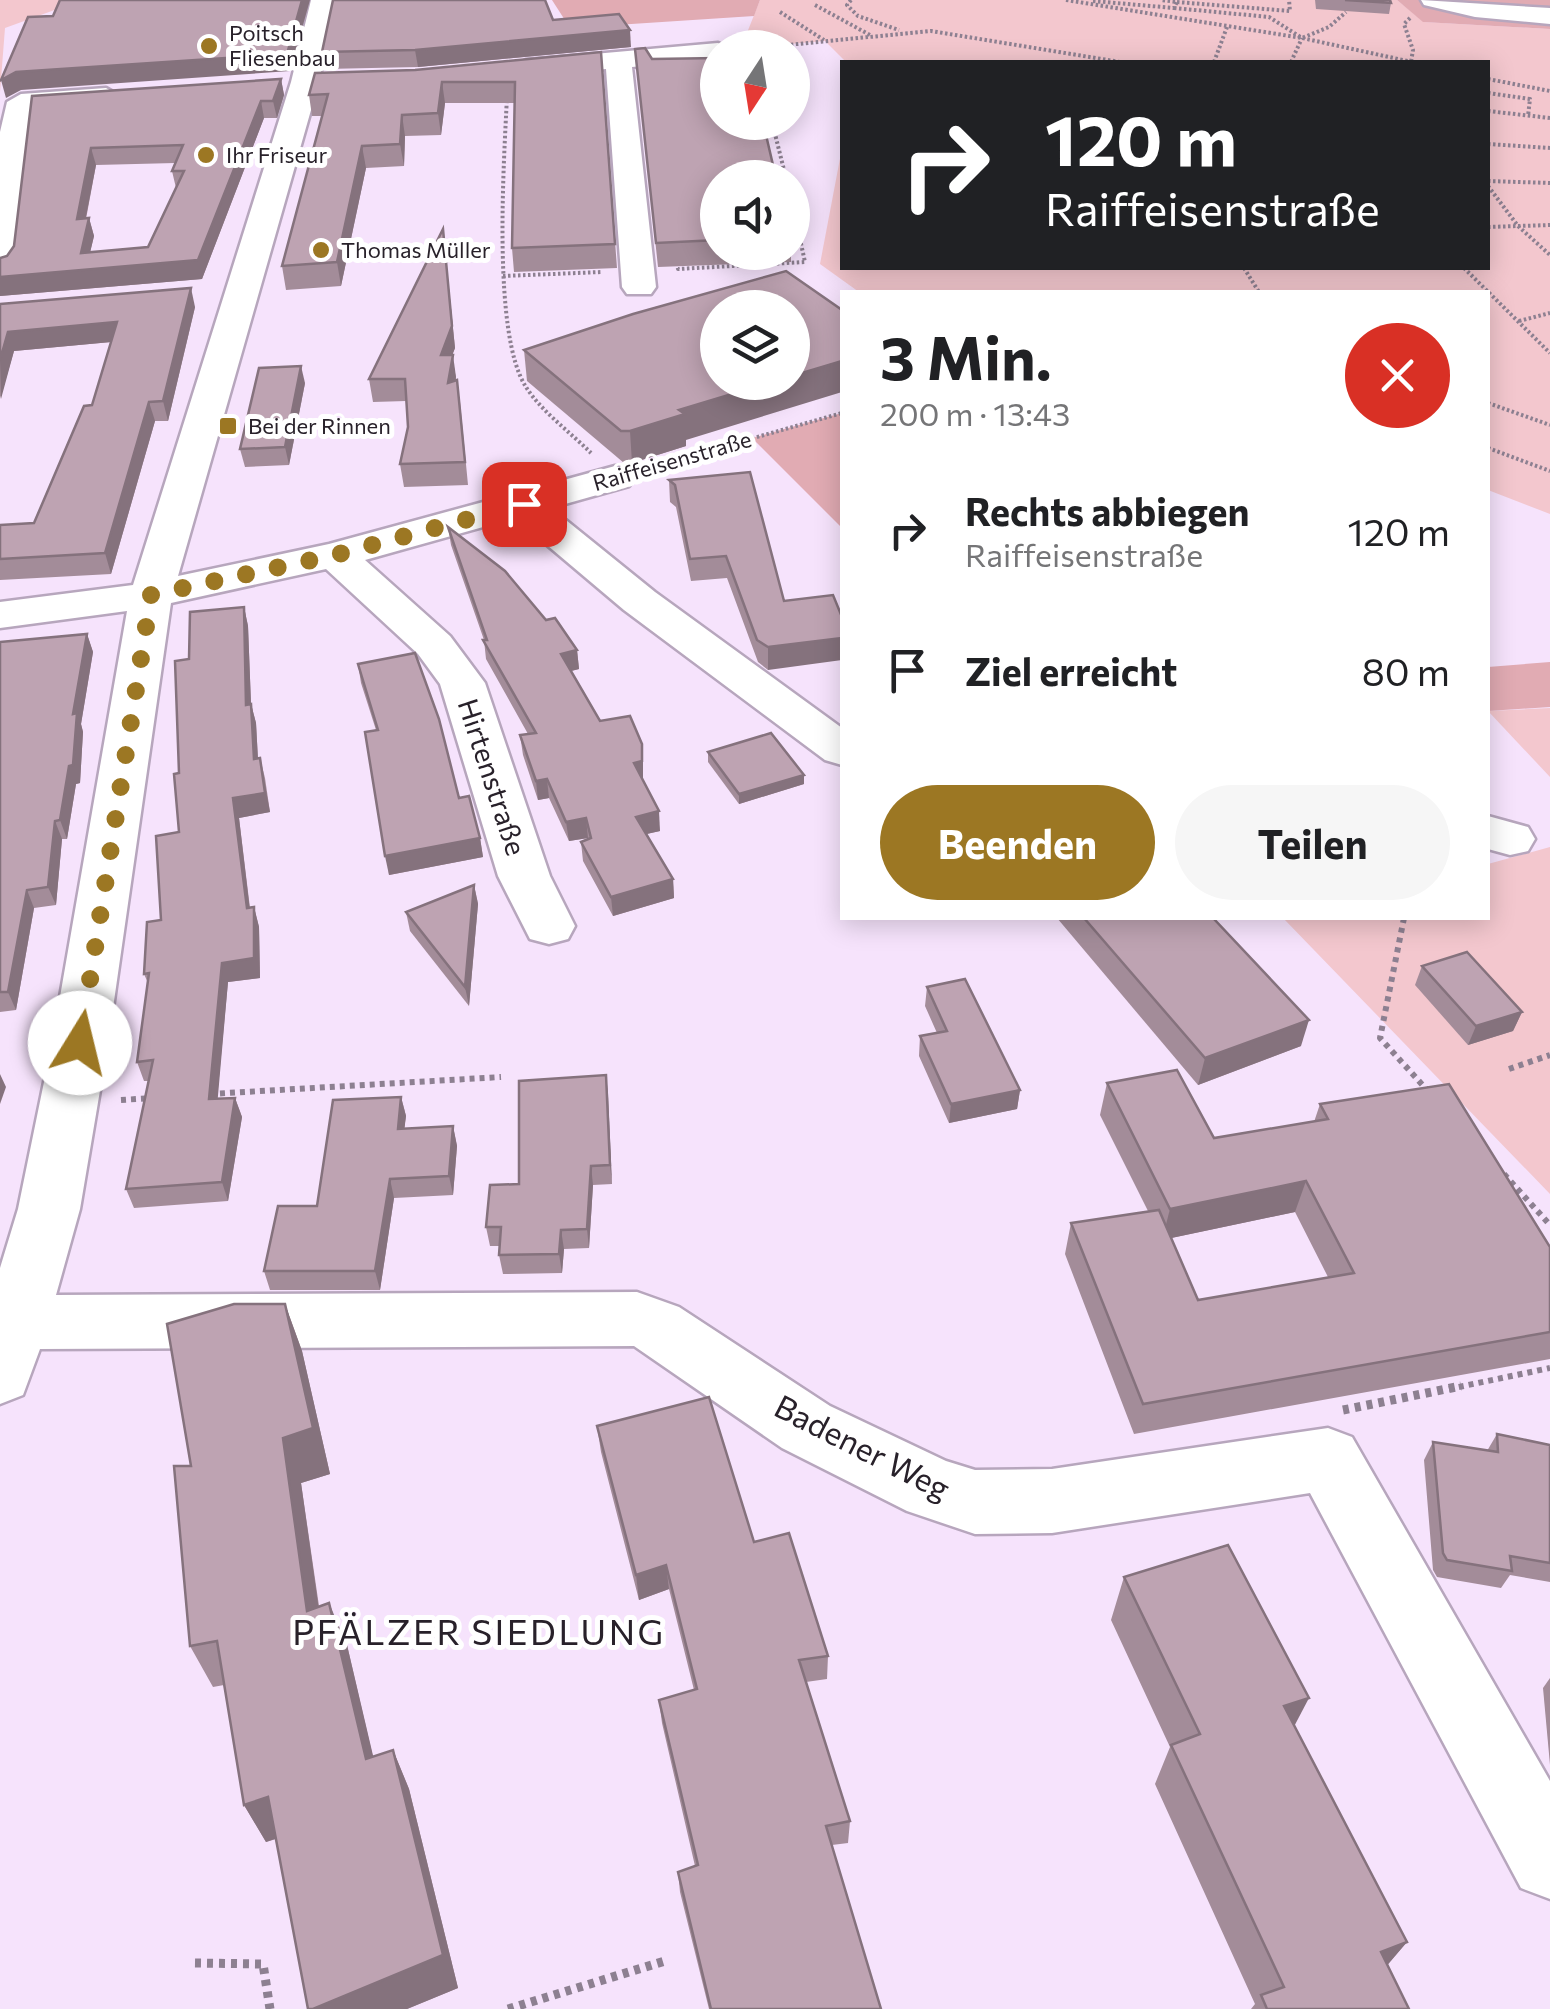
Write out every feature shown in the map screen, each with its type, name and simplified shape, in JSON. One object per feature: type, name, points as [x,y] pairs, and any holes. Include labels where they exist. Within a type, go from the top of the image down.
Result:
[{"type":"street","points":[[9,1349],[49,1209],[70,1103],[151,595],[223,291],[298,83],[323,0]]},
{"type":"street","points":[[1433,0],[1475,10],[1550,16]]},
{"type":"street","points":[[496,71],[549,57],[618,59],[700,52]]},
{"type":"street","points":[[618,59],[638,278]]},
{"type":"street","points":[[0,264],[21,102],[134,94]]},
{"type":"street","name":"Raiffeisenstraße","points":[[0,615],[151,595],[335,555],[615,478]]},
{"type":"street","points":[[524,504],[588,561],[713,658],[840,749]]},
{"type":"street","name":"Hirtenstraße","points":[[335,555],[434,645],[462,683],[524,876],[549,926]]},
{"type":"street","name":"Badener Weg","points":[[9,1349],[637,1319],[656,1326],[806,1427],[932,1489],[975,1502],[1052,1501],[1328,1459]]},
{"type":"street","points":[[1328,1459],[1550,1859]]},
{"type":"path","points":[[852,0],[847,5],[858,16],[905,32]]},
{"type":"path","points":[[1066,0],[1302,38],[1402,60]]},
{"type":"path","points":[[1074,0],[1270,17],[1302,38]]},
{"type":"path","points":[[1161,0],[1290,11],[1289,0]]},
{"type":"path","points":[[1172,1],[1174,8]]},
{"type":"path","points":[[815,5],[871,36]]},
{"type":"path","points":[[780,12],[825,41]]},
{"type":"path","points":[[1292,60],[1302,38],[1329,27],[1346,12]]},
{"type":"path","points":[[1215,60],[1226,27]]},
{"type":"path","points":[[1405,28],[1411,60]]},
{"type":"path","points":[[810,43],[905,32],[966,34],[1107,60]]},
{"type":"path","points":[[1056,52],[1061,60]]},
{"type":"path","points":[[1490,79],[1550,91]]},
{"type":"path","points":[[1490,93],[1530,99],[1528,116]]},
{"type":"path","points":[[518,103],[506,101],[503,276],[516,372],[526,388],[615,478]]},
{"type":"path","points":[[1490,112],[1550,118]]},
{"type":"path","points":[[505,141],[514,140]]},
{"type":"path","points":[[1490,144],[1550,148]]},
{"type":"path","points":[[1490,184],[1550,183]]},
{"type":"path","points":[[1490,188],[1518,226],[1550,255]]},
{"type":"path","points":[[1490,201],[1497,201]]},
{"type":"path","points":[[1490,227],[1550,225]]},
{"type":"path","points":[[677,263],[678,269],[700,268]]},
{"type":"path","points":[[1466,270],[1485,290]]},
{"type":"path","points":[[503,276],[638,278]]},
{"type":"path","points":[[1490,295],[1550,353]]},
{"type":"path","points":[[1519,322],[1550,313]]},
{"type":"path","points":[[1534,336],[1550,340]]},
{"type":"path","points":[[1490,404],[1550,424]]},
{"type":"path","name":"Raiffeisenstraße","points":[[615,478],[840,414]]},
{"type":"path","points":[[1490,449],[1550,471]]},
{"type":"path","points":[[1404,920],[1380,1038],[1442,1106]]},
{"type":"path","points":[[1509,1068],[1550,1055]]},
{"type":"path","points":[[207,1094],[501,1077]]},
{"type":"path","points":[[70,1103],[168,1097]]},
{"type":"path","points":[[1496,1165],[1550,1225]]},
{"type":"path","points":[[1328,1459],[1326,1427],[1347,1406],[1550,1368]]},
{"type":"path","points":[[508,2009],[665,1961]]},
{"type":"path","points":[[195,1964],[263,1964],[270,2009]]},
{"type":"shaded area","points":[[0,0],[82,0],[5,28],[0,92]]},
{"type":"shaded area","points":[[552,0],[760,0],[754,16],[570,28]]},
{"type":"shaded area","points":[[760,0],[1397,0],[1424,22],[1550,29],[1550,514],[1490,491],[1490,290],[856,290],[820,264],[840,159],[840,270],[1490,270],[1490,60],[844,60],[825,41],[810,42],[810,30],[748,30]]},
{"type":"shaded area","points":[[1397,0],[1550,0],[1550,29],[1423,22]]},
{"type":"shaded area","points":[[840,414],[840,526],[752,438]]},
{"type":"shaded area","points":[[1550,662],[1550,707],[1490,711],[1490,667]]},
{"type":"shaded area","points":[[1550,708],[1550,777],[1490,713]]},
{"type":"shaded area","points":[[1550,847],[1550,1194],[1285,920],[1490,920],[1490,863]]},
{"type":"building","points":[[60,0],[302,0],[287,54],[16,72],[1,80],[28,17],[53,16]]},
{"type":"building","points":[[333,0],[545,0],[553,20],[619,14],[630,30],[415,50],[322,52]]},
{"type":"building","points":[[1345,0],[1390,0],[1391,3]]},
{"type":"building","points":[[645,48],[652,59],[700,58],[700,140],[767,140],[772,160],[700,160],[700,241],[656,243],[635,49]]},
{"type":"building","points":[[601,52],[615,244],[512,248],[515,82],[442,82],[438,113],[402,115],[400,144],[362,146],[337,262],[282,266],[328,94],[309,95],[315,73],[415,70]]},
{"type":"building","points":[[281,79],[273,101],[261,101],[198,260],[0,277],[0,258],[7,256],[14,246],[32,96]],"holes":[[[183,145],[172,171],[184,171],[148,247],[81,253],[89,218],[77,219],[91,148]]]},
{"type":"building","points":[[443,229],[452,326],[441,355],[453,355],[448,383],[457,380],[465,462],[400,464],[408,427],[405,379],[369,379]]},
{"type":"building","points":[[786,271],[840,309],[840,362],[810,371],[810,290],[718,290]]},
{"type":"building","points":[[191,288],[163,401],[149,402],[105,553],[0,559],[0,525],[34,523],[84,406],[92,405],[117,322],[8,332],[0,360],[0,304]]},
{"type":"building","points":[[700,295],[700,400],[712,400],[679,410],[685,414],[621,431],[524,350]]},
{"type":"building","points":[[301,366],[285,447],[240,449],[259,368]]},
{"type":"building","points":[[750,472],[784,601],[833,595],[840,612],[840,638],[768,647],[757,640],[726,556],[690,559],[675,485],[669,480]]},
{"type":"building","points":[[448,527],[505,571],[546,620],[555,618],[577,650],[561,654],[600,721],[630,716],[642,744],[642,761],[634,763],[659,811],[636,817],[673,879],[611,897],[581,842],[591,838],[586,818],[566,822],[547,779],[536,781],[520,735],[536,733],[483,640],[487,640]]},
{"type":"building","points":[[244,607],[246,705],[251,704],[254,759],[260,758],[265,793],[233,798],[247,908],[254,907],[254,958],[222,963],[209,1099],[235,1098],[222,1182],[126,1189],[153,1060],[137,1062],[149,973],[144,974],[147,922],[161,920],[156,836],[179,832],[174,774],[179,773],[175,661],[189,659],[190,612]]},
{"type":"building","points":[[87,634],[73,714],[77,713],[73,765],[69,766],[60,820],[55,821],[48,887],[27,890],[8,992],[0,992],[0,642]]},
{"type":"building","points":[[415,653],[439,719],[459,798],[469,796],[480,838],[385,856],[365,732],[378,730],[358,664]]},
{"type":"building","points":[[771,733],[804,775],[739,794],[708,752]]},
{"type":"building","points":[[474,885],[465,987],[406,912]]},
{"type":"building","points":[[1086,920],[1215,920],[1309,1020],[1205,1058]]},
{"type":"building","points":[[1467,952],[1522,1012],[1476,1026],[1422,966]]},
{"type":"building","points":[[965,979],[1020,1090],[951,1104],[920,1036],[947,1031],[927,987]]},
{"type":"building","points":[[1177,1070],[1214,1138],[1328,1119],[1320,1104],[1449,1084],[1550,1247],[1550,1332],[1143,1404],[1071,1223],[1159,1210],[1198,1300],[1354,1273],[1306,1181],[1170,1209],[1107,1083]]},
{"type":"building","points":[[606,1075],[610,1165],[591,1166],[587,1229],[561,1230],[559,1254],[499,1255],[501,1227],[486,1227],[490,1185],[519,1184],[519,1081]]},
{"type":"building","points":[[401,1097],[398,1129],[453,1126],[449,1176],[390,1179],[375,1271],[264,1271],[278,1206],[317,1206],[333,1100]]},
{"type":"building","points":[[234,1304],[285,1304],[313,1428],[283,1438],[307,1611],[329,1603],[366,1759],[393,1750],[443,1955],[313,2009],[308,2009],[268,1797],[244,1805],[217,1641],[190,1646],[174,1466],[191,1466],[167,1324]]},
{"type":"building","points":[[709,1397],[754,1542],[789,1533],[828,1656],[799,1660],[850,1821],[826,1826],[881,2009],[711,2009],[678,1872],[698,1865],[659,1700],[697,1689],[666,1565],[636,1575],[597,1426]]},
{"type":"building","points":[[1497,1434],[1550,1445],[1550,1563],[1510,1556],[1512,1571],[1447,1560],[1443,1553],[1433,1442],[1498,1452]]},
{"type":"building","points":[[1228,1545],[1309,1698],[1284,1706],[1407,1942],[1381,1952],[1409,2009],[1267,2009],[1261,1995],[1284,1987],[1171,1745],[1200,1734],[1124,1577]]},
{"type":"place","name":"Poitsch Fliesenbau","points":[[209,46]]},
{"type":"place","name":"Ihr Friseur","points":[[206,155]]},
{"type":"place","name":"Thomas Müller","points":[[321,250]]},
{"type":"place","name":"Bei der Rinnen","points":[[228,426]]},
{"type":"district","name":"PFÄLZER SIEDLUNG","points":[[479,1633]]},
{"type":"route","points":[[80,1043],[151,595],[335,555],[524,504]]}]
